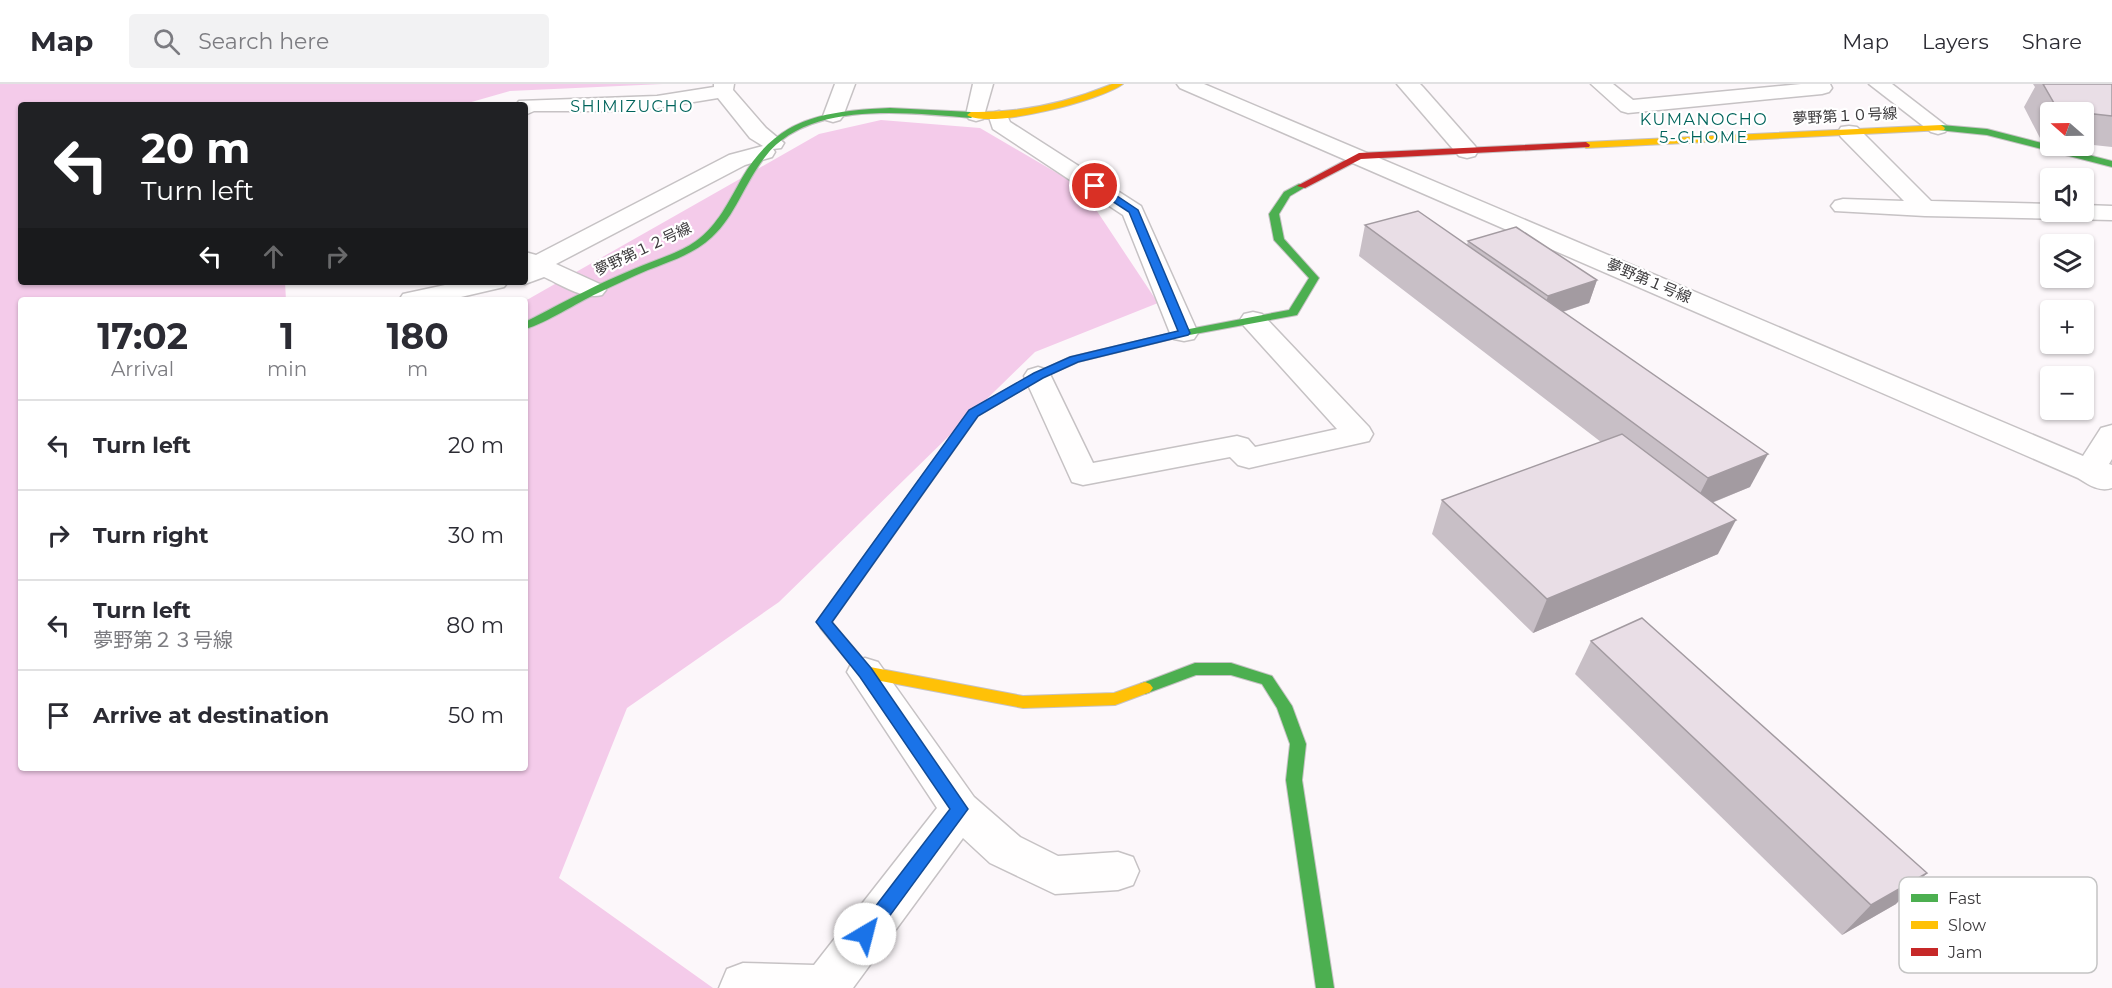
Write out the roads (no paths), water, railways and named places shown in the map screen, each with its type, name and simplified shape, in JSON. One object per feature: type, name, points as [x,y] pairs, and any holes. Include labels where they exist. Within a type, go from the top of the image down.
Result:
[{"type":"street","points":[[833,116],[845,84]]},
{"type":"street","points":[[983,84],[988,116],[1133,210],[1184,333]]},
{"type":"street","points":[[530,267],[736,159],[769,148],[811,123],[842,113],[884,110],[988,116],[1029,113],[1077,102],[1119,84]]},
{"type":"street","name":"夢野第１号線","points":[[1187,84],[2104,477]]},
{"type":"street","points":[[1407,84],[1416,91],[1467,151]]},
{"type":"street","points":[[1601,84],[1628,107],[1822,88],[1820,84]]},
{"type":"street","points":[[1879,84],[1938,128]]},
{"type":"street","points":[[528,105],[610,105],[657,102],[723,87],[769,148]]},
{"type":"street","name":"夢野第１０号線","points":[[1359,156],[1938,128],[1987,132],[2112,164]]},
{"type":"street","points":[[1849,132],[1925,209]]},
{"type":"street","name":"夢野第１２号線","points":[[528,324],[593,290],[700,243],[727,215],[769,148]]},
{"type":"street","points":[[1118,871],[1055,874],[1005,850],[960,809],[865,672],[824,622],[974,413],[1038,376],[1074,359],[1184,333],[1293,313],[1314,278],[1279,240],[1274,214],[1287,194],[1359,156]]},
{"type":"street","points":[[1843,206],[2112,213]]},
{"type":"street","points":[[530,267],[593,290]]},
{"type":"street","points":[[426,297],[481,285]]},
{"type":"street","points":[[1038,376],[1083,475],[1237,446],[1249,458],[1358,434],[1253,320]]},
{"type":"street","points":[[2104,477],[2112,435]]},
{"type":"street","points":[[865,672],[1023,702],[1115,699],[1195,669],[1231,669],[1267,680],[1284,706],[1298,744],[1294,780],[1324,988]]},
{"type":"street","points":[[742,988],[742,985],[825,988],[960,809]]},
{"type":"district","name":"SHIMIZUCHO","points":[[632,106]]},
{"type":"district","name":"KUMANOCHO 5-CHOME","points":[[1704,128]]}]
